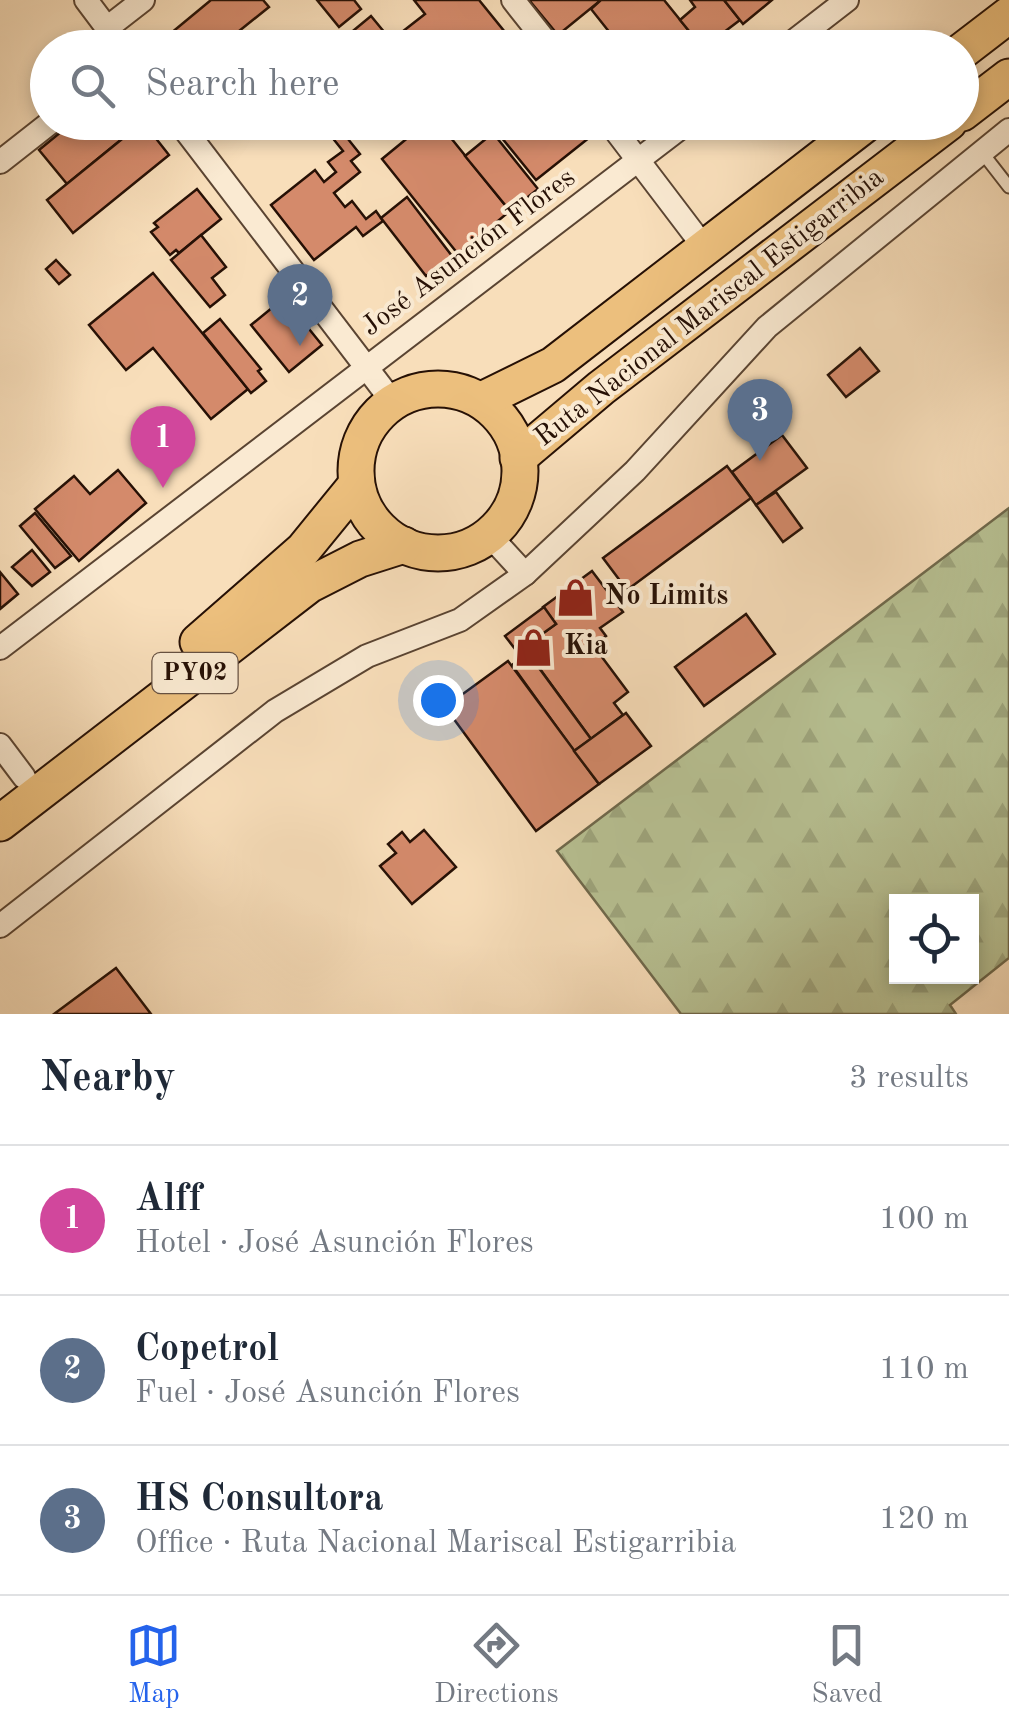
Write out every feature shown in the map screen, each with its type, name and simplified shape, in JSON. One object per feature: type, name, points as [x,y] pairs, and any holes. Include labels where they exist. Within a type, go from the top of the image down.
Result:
[{"type":"highway","points":[[979,38],[1009,15]]},
{"type":"highway","points":[[979,100],[1009,77]]},
{"type":"highway","name":"Ruta Nacional Mariscal Estigarribia","points":[[482,400],[553,365],[844,140]]},
{"type":"highway","name":"Ruta Nacional Mariscal Estigarribia","points":[[518,458],[601,388],[925,140]]},
{"type":"highway","points":[[356,484],[372,522],[404,544],[426,553],[448,554],[490,536],[515,502],[520,481],[518,458],[508,426],[482,400],[461,390],[438,388],[414,391],[392,401]]},
{"type":"highway","name":"PY02","points":[[12,786],[224,621],[303,550],[356,484],[354,468],[360,442],[373,419],[392,401]]},
{"type":"highway","name":"PY02","points":[[0,824],[310,586],[360,560],[404,544]]},
{"type":"street","points":[[86,0],[106,28],[144,0]]},
{"type":"street","points":[[514,0],[536,30]]},
{"type":"street","points":[[808,30],[847,0]]},
{"type":"street","points":[[1004,0],[1009,6]]},
{"type":"street","points":[[0,926],[275,711],[367,656],[460,620],[525,574],[635,472],[766,327],[1009,130]]},
{"type":"street","points":[[0,162],[30,138]]},
{"type":"street","points":[[193,140],[392,401]]},
{"type":"street","points":[[623,140],[704,247]]},
{"type":"street","name":"José Asunción Flores","points":[[0,648],[665,140]]},
{"type":"street","points":[[490,536],[525,574]]},
{"type":"street","points":[[0,746],[12,786]]},
{"type":"lane","points":[[982,150],[1009,187]]},
{"type":"green space","points":[[1009,508],[1009,958],[979,982],[979,894],[889,894],[889,984],[976,984],[950,1005],[956,1014],[681,1014],[557,851]]},
{"type":"building","points":[[211,0],[263,0],[269,7],[240,30],[175,30]]},
{"type":"building","points":[[317,0],[354,0],[361,9],[339,27]]},
{"type":"building","points":[[414,0],[479,0],[503,30],[405,30],[425,14]]},
{"type":"building","points":[[529,0],[601,0],[564,30],[554,30]]},
{"type":"building","points":[[601,0],[664,0],[688,30],[608,30],[591,9]]},
{"type":"building","points":[[690,0],[724,0],[740,20],[727,30],[688,30],[680,20],[695,7]]},
{"type":"building","points":[[724,0],[772,0],[743,24]]},
{"type":"building","points":[[371,16],[382,30],[354,30]]},
{"type":"building","points":[[51,140],[121,140],[67,184],[39,150]]},
{"type":"building","points":[[121,140],[157,140],[169,155],[73,233],[47,200]]},
{"type":"building","points":[[334,140],[349,140],[360,154],[351,161],[360,172],[334,193],[345,207],[352,201],[366,219],[376,211],[383,221],[363,236],[356,227],[314,260],[271,205],[315,170],[324,182],[336,172],[328,162],[343,151]]},
{"type":"building","points":[[405,140],[453,140],[510,211],[458,254],[382,159]]},
{"type":"building","points":[[484,140],[499,140],[538,189],[510,211],[465,156]]},
{"type":"building","points":[[504,140],[586,140],[536,180]]},
{"type":"building","points":[[197,189],[221,219],[179,253],[176,250],[170,255],[151,232],[158,227],[154,223]]},
{"type":"building","points":[[407,197],[452,256],[426,276],[381,218]]},
{"type":"building","points":[[201,235],[226,267],[212,278],[225,295],[210,307],[171,260]]},
{"type":"building","points":[[56,260],[70,275],[59,284],[46,269]]},
{"type":"building","points":[[153,273],[248,389],[211,419],[153,348],[126,370],[89,325]]},
{"type":"building","points":[[284,298],[322,345],[289,372],[251,325]]},
{"type":"building","points":[[220,319],[261,369],[258,371],[266,381],[251,393],[203,333]]},
{"type":"building","points":[[860,348],[879,371],[846,397],[828,375]]},
{"type":"building","points":[[782,435],[807,468],[756,505],[732,472]]},
{"type":"building","points":[[727,466],[751,498],[627,590],[603,558]]},
{"type":"building","points":[[118,470],[146,503],[79,561],[35,509],[74,476],[90,494]]},
{"type":"building","points":[[776,492],[802,528],[783,542],[756,505]]},
{"type":"building","points":[[35,513],[71,556],[55,568],[20,526]]},
{"type":"building","points":[[32,550],[50,572],[32,586],[12,567]]},
{"type":"building","points":[[592,571],[623,612],[600,628],[606,636],[593,645],[628,692],[614,703],[623,715],[591,739],[524,647],[556,624],[543,607]]},
{"type":"building","points":[[0,572],[18,594],[0,609]]},
{"type":"building","points":[[544,607],[556,624],[524,647],[528,653],[522,658],[505,636]]},
{"type":"building","points":[[746,614],[775,654],[704,706],[675,667]]},
{"type":"building","points":[[528,653],[591,739],[574,751],[512,665]]},
{"type":"building","points":[[508,661],[599,784],[536,831],[445,707]]},
{"type":"building","points":[[626,713],[651,746],[599,784],[574,751]]},
{"type":"building","points":[[424,830],[456,867],[412,904],[380,866],[396,853],[388,844],[402,832],[410,842]]},
{"type":"building","points":[[116,968],[151,1014],[54,1014]]},
{"type":"place","name":"Copetrol","points":[[300,346]]},
{"type":"place","name":"HS Consultora","points":[[760,461]]},
{"type":"place","name":"Alff","points":[[163,488]]},
{"type":"place","name":"No Limits","points":[[575,597]]},
{"type":"place","name":"Kia","points":[[534,647]]}]
